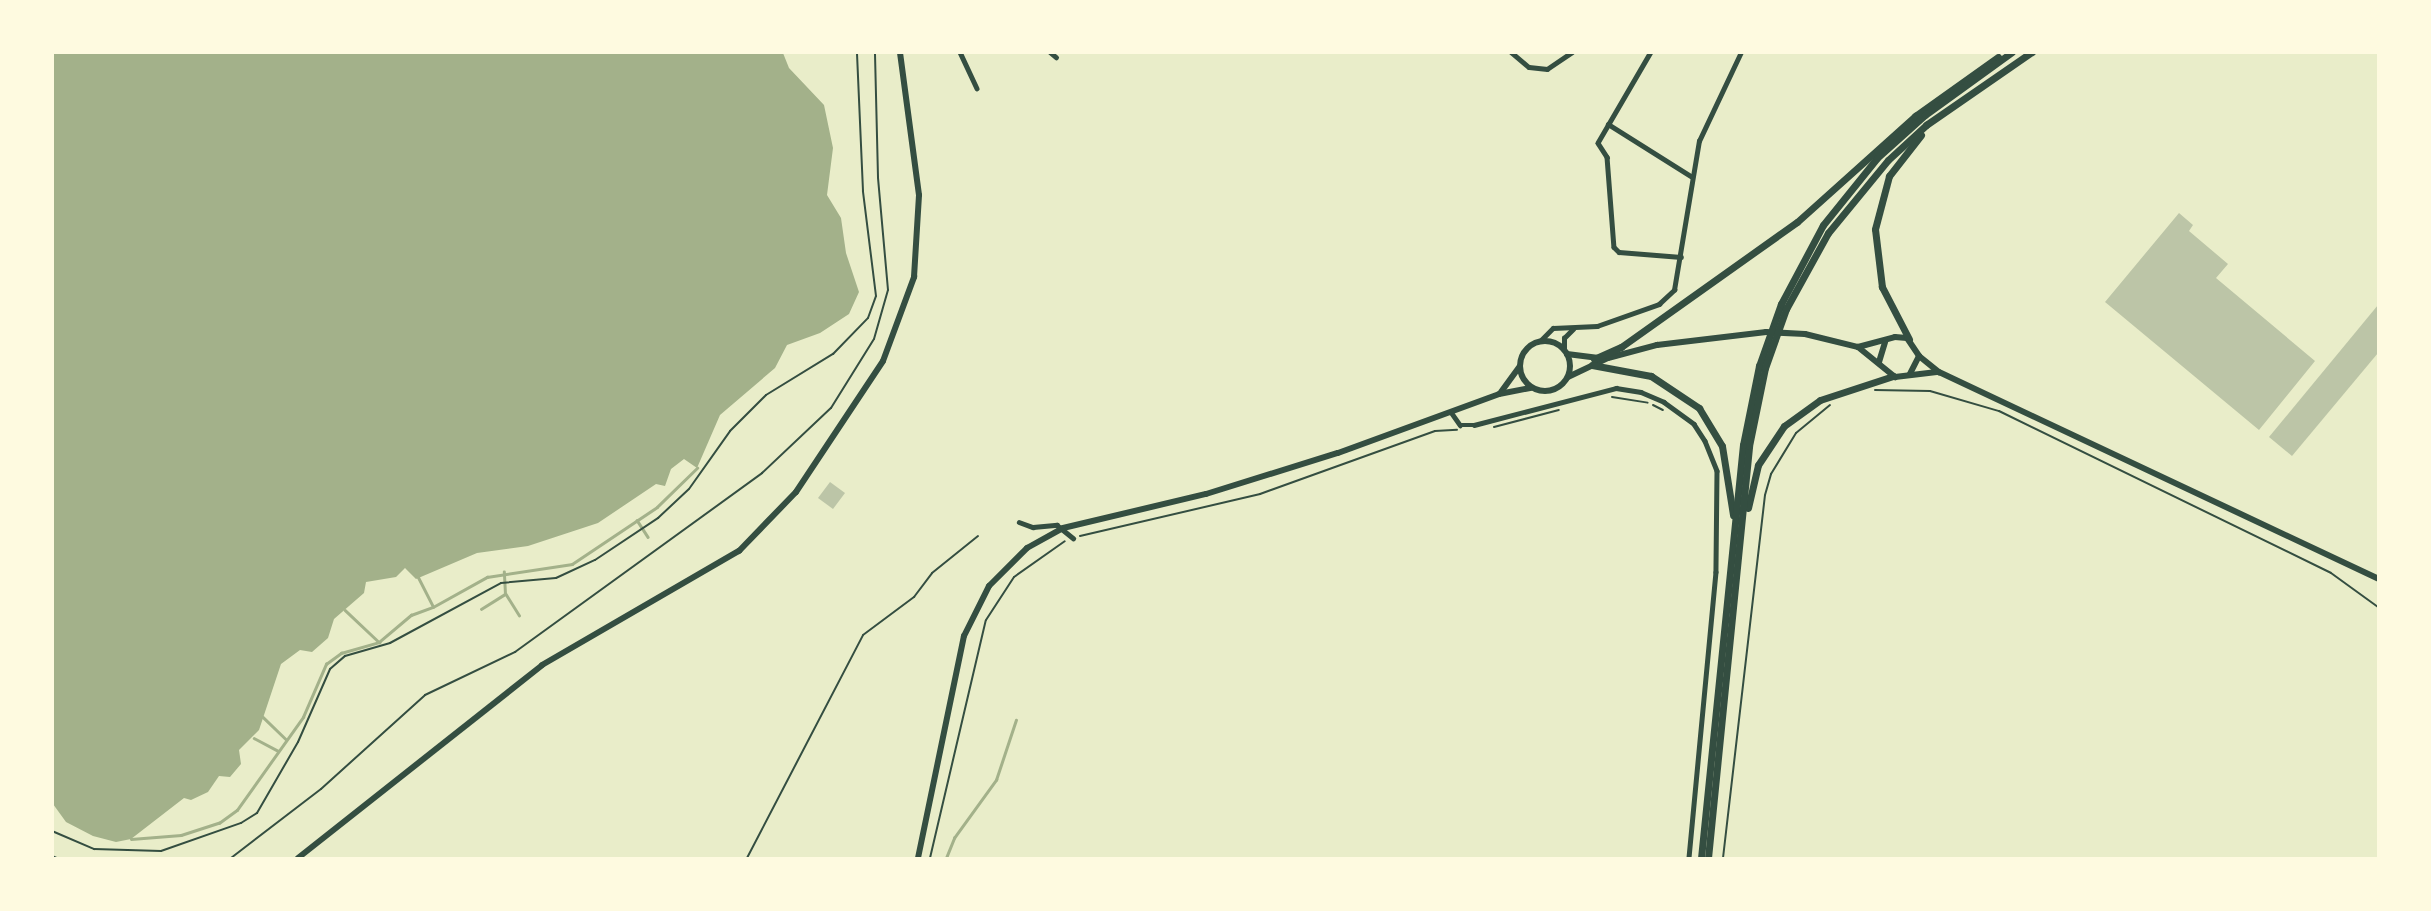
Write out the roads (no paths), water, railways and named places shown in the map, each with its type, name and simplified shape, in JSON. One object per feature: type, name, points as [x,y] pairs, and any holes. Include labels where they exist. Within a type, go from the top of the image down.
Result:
[{"type":"highway","points":[[1593,362],[1621,347],[1797,222],[1915,116],[2004,52]]},
{"type":"highway","points":[[1701,859],[1747,418],[1769,344],[1823,225],[1858,179],[1903,133],[2012,52]]},
{"type":"highway","points":[[1779,319],[1812,260],[1846,209],[1873,176],[1926,125],[2032,52]]},
{"type":"highway","points":[[1909,339],[1882,287],[1875,229],[1889,176],[1926,125]]},
{"type":"highway","points":[[1708,859],[1752,433],[1769,344]]},
{"type":"highway","points":[[1593,362],[1651,376],[1699,408],[1722,446],[1735,524]]},
{"type":"highway","points":[[1741,535],[1758,465],[1784,426],[1820,400],[1893,376]]},
{"type":"main road","points":[[298,859],[542,665],[739,551],[796,492],[883,361],[914,277],[919,195],[900,52]]},
{"type":"main road","points":[[918,859],[971,618],[1001,570],[1027,548],[1063,528],[1206,494],[1499,394],[1531,387],[1550,391],[1593,362],[1681,340],[1745,333],[1805,334],[1858,347],[1893,376],[1939,372]]},
{"type":"main road","points":[[1858,347],[1897,336],[1909,339],[1919,355],[1939,372],[2378,581]]},
{"type":"main road","points":[[1499,394],[1519,365],[1525,349],[1540,341],[1593,362]]},
{"type":"main road","points":[[1879,362],[1886,341]]},
{"type":"main road","points":[[1565,352],[1568,377]]},
{"type":"main road","points":[[1910,374],[1919,355]]},
{"type":"main road","points":[[1519,365],[1531,387]]},
{"type":"street","points":[[960,52],[977,88]]},
{"type":"street","points":[[1051,52],[1056,57]]},
{"type":"street","points":[[1511,52],[1529,67],[1546,69],[1572,52]]},
{"type":"street","points":[[1651,52],[1598,143],[1607,157],[1614,247],[1619,252],[1681,257]]},
{"type":"street","points":[[1540,341],[1553,328],[1597,326],[1659,304],[1674,290],[1691,176],[1707,118],[1741,52]]},
{"type":"street","points":[[1608,124],[1691,176]]},
{"type":"street","points":[[1565,352],[1564,338],[1574,328]]},
{"type":"street","points":[[1451,412],[1460,425],[1474,425],[1592,392],[1615,388],[1641,392],[1694,424],[1713,458],[1717,500],[1716,572],[1689,859]]},
{"type":"street","points":[[1019,522],[1033,527],[1063,528],[1073,538]]},
{"type":"waterway","points":[[433,607],[487,577],[572,564],[657,507],[697,468]]},
{"type":"waterway","points":[[637,520],[648,537]]},
{"type":"waterway","points":[[481,609],[505,594],[504,572]]},
{"type":"waterway","points":[[345,610],[379,642],[411,615],[433,607],[418,578]]},
{"type":"waterway","points":[[506,594],[519,615]]},
{"type":"waterway","points":[[131,839],[181,835],[219,823],[237,810],[303,717],[326,664],[341,653],[379,642]]},
{"type":"waterway","points":[[263,717],[286,739]]},
{"type":"waterway","points":[[946,858],[954,838],[996,780],[1016,720]]},
{"type":"waterway","points":[[254,738],[278,751]]}]
